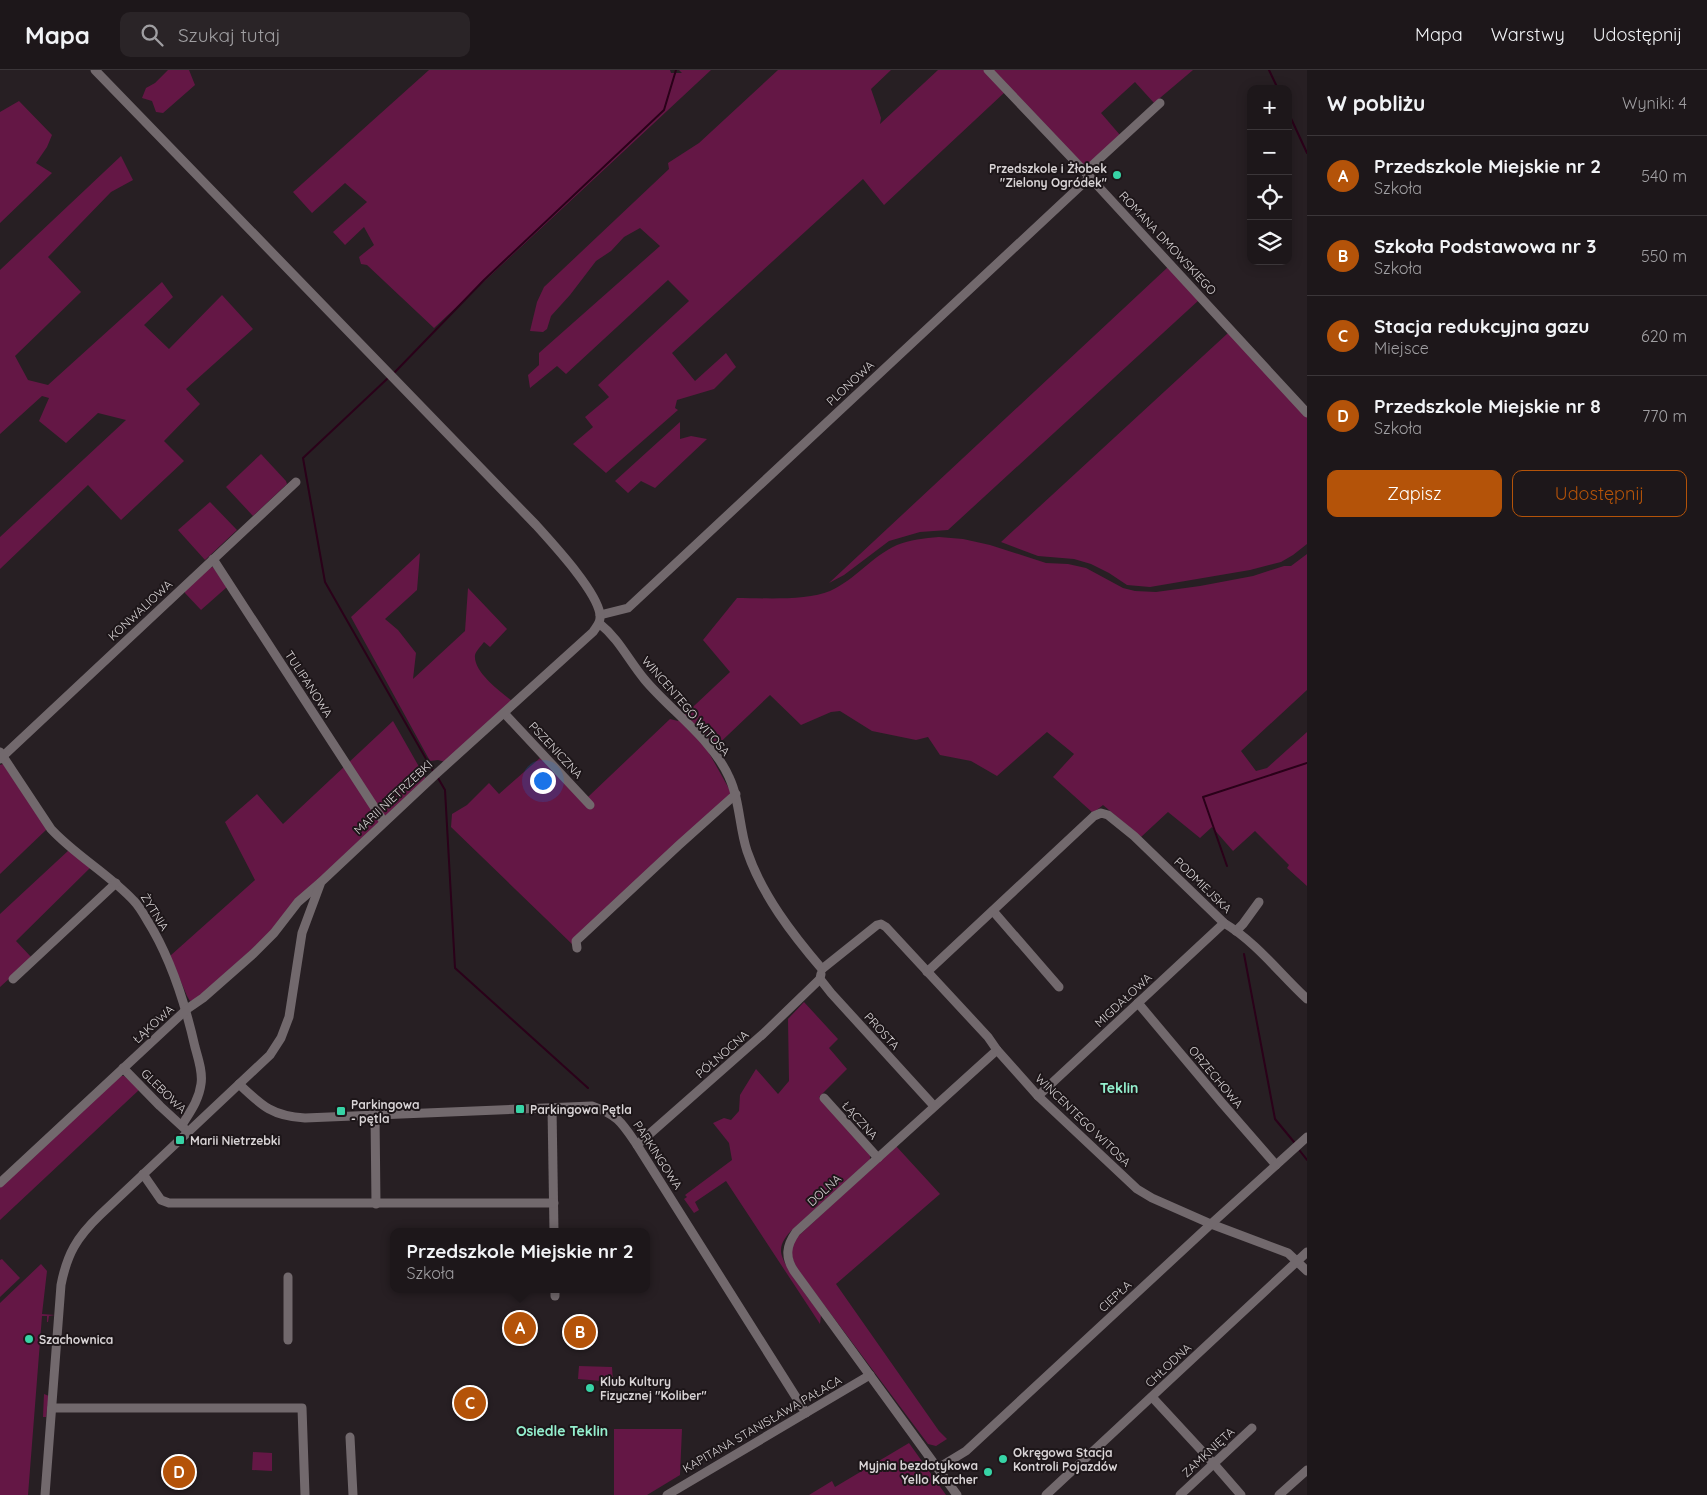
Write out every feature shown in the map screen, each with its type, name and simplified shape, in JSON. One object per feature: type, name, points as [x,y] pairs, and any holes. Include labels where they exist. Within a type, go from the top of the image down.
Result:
[{"type":"street","points":[[95,70],[536,525],[564,556],[588,589],[600,619]]},
{"type":"street","name":"ROMANA DMOWSKIEGO","points":[[988,70],[1307,413]]},
{"type":"street","name":"PLONOWA","points":[[600,619],[628,608],[1087,175],[1160,103]]},
{"type":"street","name":"KONWALIOWA","points":[[1,756],[296,482]]},
{"type":"street","name":"TULIPANOWA","points":[[213,559],[384,822]]},
{"type":"street","name":"MARII NIETRZEBKI","points":[[45,1495],[61,1285],[68,1256],[84,1231],[143,1174],[185,1128],[239,1084],[270,1055],[281,1038],[289,1017],[302,933],[321,882],[384,822],[593,632],[600,619]]},
{"type":"street","name":"WINCENTEGO WITOSA","points":[[600,619],[645,679],[712,750],[729,776],[736,794],[747,850],[759,876],[791,932],[822,969],[865,934],[883,926],[988,1037],[997,1050],[1038,1096],[1137,1189],[1152,1198],[1211,1224],[1288,1253],[1307,1271]]},
{"type":"street","name":"PSZENICZNA","points":[[504,713],[590,805]]},
{"type":"street","name":"ŻYTNIA","points":[[1,756],[51,829],[61,840],[116,883],[136,902],[152,928],[187,1009],[202,1081],[200,1094],[185,1128]]},
{"type":"street","points":[[576,948],[576,941],[736,794]]},
{"type":"street","name":"PODMIEJSKA","points":[[993,911],[1094,816],[1101,813],[1108,815],[1134,836],[1224,923],[1236,931],[1307,999]]},
{"type":"street","name":"ŁĄKOWA","points":[[0,1183],[187,1009],[204,998],[253,954],[274,933],[298,902],[321,882]]},
{"type":"street","points":[[13,980],[116,883]]},
{"type":"street","points":[[1236,931],[1259,902]]},
{"type":"street","points":[[927,972],[993,911],[1059,987]]},
{"type":"street","name":"MIGDAŁOWA","points":[[1038,1096],[1224,923]]},
{"type":"street","points":[[820,979],[822,969]]},
{"type":"street","name":"PROSTA","points":[[820,979],[934,1106]]},
{"type":"street","name":"PÓŁNOCNA","points":[[637,1145],[763,1034],[820,979]]},
{"type":"street","name":"ORZECHOWA","points":[[1138,1004],[1276,1165]]},
{"type":"street","name":"DOLNA","points":[[958,1495],[794,1271],[787,1254],[789,1242],[796,1232],[997,1050]]},
{"type":"street","name":"GLEBOWA","points":[[123,1068],[160,1106],[185,1128]]},
{"type":"street","name":"PARKINGOWA","points":[[239,1084],[259,1104],[288,1117],[305,1118],[592,1106],[610,1112],[623,1124],[637,1145],[806,1413]]},
{"type":"street","name":"ŁĄCZNA","points":[[824,1098],[878,1158]]},
{"type":"street","points":[[552,1108],[554,1228]]},
{"type":"street","points":[[376,1115],[376,1204]]},
{"type":"street","name":"CIEPŁA","points":[[938,1468],[966,1452],[1307,1137]]},
{"type":"street","points":[[143,1174],[161,1200],[169,1203],[554,1203]]},
{"type":"street","name":"CHŁODNA","points":[[1046,1495],[1307,1252]]},
{"type":"street","points":[[288,1277],[288,1340]]},
{"type":"street","name":"KAPITANA STANISŁAWA PAŁACA","points":[[671,1494],[870,1375]]},
{"type":"street","points":[[1152,1398],[1241,1495]]},
{"type":"street","points":[[52,1408],[302,1408],[304,1495]]},
{"type":"street","name":"ZAMKNIĘTA","points":[[1180,1495],[1252,1428]]},
{"type":"street","points":[[350,1437],[352,1495]]},
{"type":"street","points":[[1279,1495],[1307,1470]]},
{"type":"shaded area","points":[[168,70],[189,70],[195,85],[163,113],[156,112],[152,101],[142,98],[146,88],[155,83]]},
{"type":"shaded area","points":[[429,70],[670,70],[671,73],[682,73],[679,70],[711,70],[434,328],[367,265],[361,264],[359,257],[374,245],[364,227],[345,245],[333,232],[367,202],[345,183],[312,213],[293,192]]},
{"type":"shaded area","points":[[778,70],[891,70],[871,89],[881,118],[880,124],[938,70],[985,70],[1005,92],[884,205],[863,179],[672,353],[695,381],[726,353],[736,367],[714,389],[677,400],[675,408],[678,410],[606,473],[573,444],[593,427],[585,417],[609,397],[598,385],[689,301],[668,280],[566,374],[557,366],[530,388],[528,375],[539,365],[539,353],[660,246],[640,228],[624,237],[611,251],[596,261],[551,316],[547,329],[543,332],[530,331],[537,302],[544,287],[669,169],[668,163],[699,143]]},
{"type":"shaded area","points":[[992,70],[1193,70],[1154,103],[1135,82],[1101,113],[1120,135],[1085,168]]},
{"type":"shaded area","points":[[19,101],[52,135],[47,147],[36,163],[52,173],[0,223],[0,112]]},
{"type":"shaded area","points":[[121,156],[133,180],[111,192],[48,257],[81,292],[15,356],[28,380],[48,385],[162,282],[173,297],[144,325],[169,349],[222,295],[253,329],[186,389],[200,404],[164,441],[184,461],[121,520],[88,485],[0,569],[0,537],[126,420],[98,413],[66,443],[39,421],[49,398],[42,396],[0,434],[0,270]]},
{"type":"shaded area","points":[[1168,267],[1199,300],[948,530],[920,532],[889,541],[844,575],[829,583]]},
{"type":"shaded area","points":[[1228,333],[1307,415],[1307,544],[1281,562],[1250,570],[1150,587],[1127,585],[1091,564],[1074,559],[1038,556],[1001,542]]},
{"type":"shaded area","points":[[680,422],[680,439],[691,436],[707,439],[655,488],[641,481],[628,493],[615,481]]},
{"type":"shaded area","points":[[261,454],[287,484],[253,516],[226,487]]},
{"type":"shaded area","points":[[210,502],[237,530],[205,560],[178,530]]},
{"type":"shaded area","points":[[939,537],[963,539],[990,545],[1046,563],[1068,564],[1086,568],[1123,588],[1135,591],[1156,592],[1253,576],[1284,566],[1291,566],[1307,554],[1307,690],[1241,751],[1256,771],[1267,768],[1307,732],[1307,886],[1287,868],[1289,865],[1255,831],[1233,851],[1212,827],[1200,838],[1168,812],[1141,837],[1103,805],[1093,813],[1053,777],[1074,754],[1047,732],[997,776],[971,761],[940,755],[928,737],[916,740],[872,731],[840,711],[831,712],[801,725],[770,695],[709,753],[732,794],[573,945],[451,827],[452,814],[467,805],[489,783],[499,794],[540,758],[582,802],[670,719],[678,721],[730,672],[703,640],[737,598],[785,598],[809,596],[830,591],[856,575],[880,555],[897,545],[917,539]]},
{"type":"shaded area","points":[[420,553],[417,590],[385,619],[398,630],[416,653],[413,679],[465,631],[468,588],[507,629],[490,647],[484,642],[475,655],[478,668],[483,675],[512,701],[445,762],[438,760],[430,761],[351,617]]},
{"type":"shaded area","points":[[213,567],[227,587],[201,610],[185,593],[185,590],[208,568]]},
{"type":"shaded area","points":[[393,721],[426,779],[271,932],[197,999],[190,1001],[170,956],[255,880],[225,822],[257,794],[283,824]]},
{"type":"shaded area","points":[[3,764],[47,829],[0,874],[0,765]]},
{"type":"shaded area","points":[[69,850],[91,867],[16,941],[32,958],[0,987],[0,914]]},
{"type":"shaded area","points":[[804,1002],[838,1039],[829,1048],[847,1069],[819,1097],[870,1153],[870,1160],[792,1230],[782,1244],[782,1256],[797,1283],[821,1315],[820,1324],[726,1181],[695,1202],[699,1210],[694,1213],[684,1199],[687,1197],[685,1195],[732,1160],[729,1143],[713,1123],[724,1118],[731,1120],[739,1111],[740,1095],[756,1069],[778,1094],[789,1081],[788,1019]]},
{"type":"shaded area","points":[[116,1076],[124,1076],[140,1089],[0,1220],[0,1186]]},
{"type":"shaded area","points":[[896,1146],[940,1194],[836,1284],[939,1431],[947,1439],[936,1446],[928,1444],[807,1282],[792,1258],[794,1240]]},
{"type":"shaded area","points":[[2,1259],[20,1278],[0,1297],[0,1260]]},
{"type":"shaded area","points":[[41,1264],[47,1271],[42,1314],[55,1315],[49,1316],[48,1322],[47,1316],[42,1316],[28,1495],[0,1495],[0,1303]]},
{"type":"shaded area","points":[[579,1366],[612,1367],[613,1382],[578,1379]]},
{"type":"shaded area","points":[[44,1394],[49,1396],[46,1417],[43,1417]]},
{"type":"shaded area","points":[[614,1429],[682,1429],[680,1475],[647,1495],[614,1495]]},
{"type":"shaded area","points":[[909,1443],[946,1495],[809,1495],[832,1481],[835,1487]]},
{"type":"shaded area","points":[[253,1452],[272,1453],[272,1471],[252,1470]]},
{"type":"waterway","points":[[395,372],[484,280],[664,110],[676,70]]},
{"type":"waterway","points":[[1269,70],[1276,85]]},
{"type":"waterway","points":[[1292,121],[1307,153]]},
{"type":"waterway","points":[[387,379],[303,458],[325,582],[433,771]]},
{"type":"waterway","points":[[1227,866],[1203,797],[1307,763]]},
{"type":"waterway","points":[[438,778],[445,790],[455,968],[588,1088]]},
{"type":"waterway","points":[[1244,954],[1275,1119],[1294,1142]]},
{"type":"waterway","points":[[1300,1151],[1307,1160]]},
{"type":"place","name":"Przedszkole i Żłobek \"Zielony Ogródek\"","points":[[1117,175]]},
{"type":"place","name":"Parkingowa Pętla","points":[[520,1109]]},
{"type":"place","name":"Parkingowa - pętla","points":[[341,1111]]},
{"type":"place","name":"Marii Nietrzebki","points":[[180,1140]]},
{"type":"place","name":"Przedszkole Miejskie nr 2","points":[[520,1328]]},
{"type":"place","name":"Szkoła Podstawowa nr 3","points":[[580,1332]]},
{"type":"place","name":"Szachownica","points":[[29,1339]]},
{"type":"place","name":"Klub Kultury Fizycznej \"Koliber\"","points":[[590,1388]]},
{"type":"place","name":"Stacja redukcyjna gazu","points":[[470,1403]]},
{"type":"place","name":"Okręgowa Stacja Kontroli Pojazdów","points":[[1003,1459]]},
{"type":"place","name":"Przedszkole Miejskie nr 8","points":[[179,1472]]},
{"type":"place","name":"Myjnia bezdotykowa Yello Karcher","points":[[988,1472]]},
{"type":"district","name":"Teklin","points":[[1119,1088]]},
{"type":"district","name":"Osiedle Teklin","points":[[562,1431]]}]
